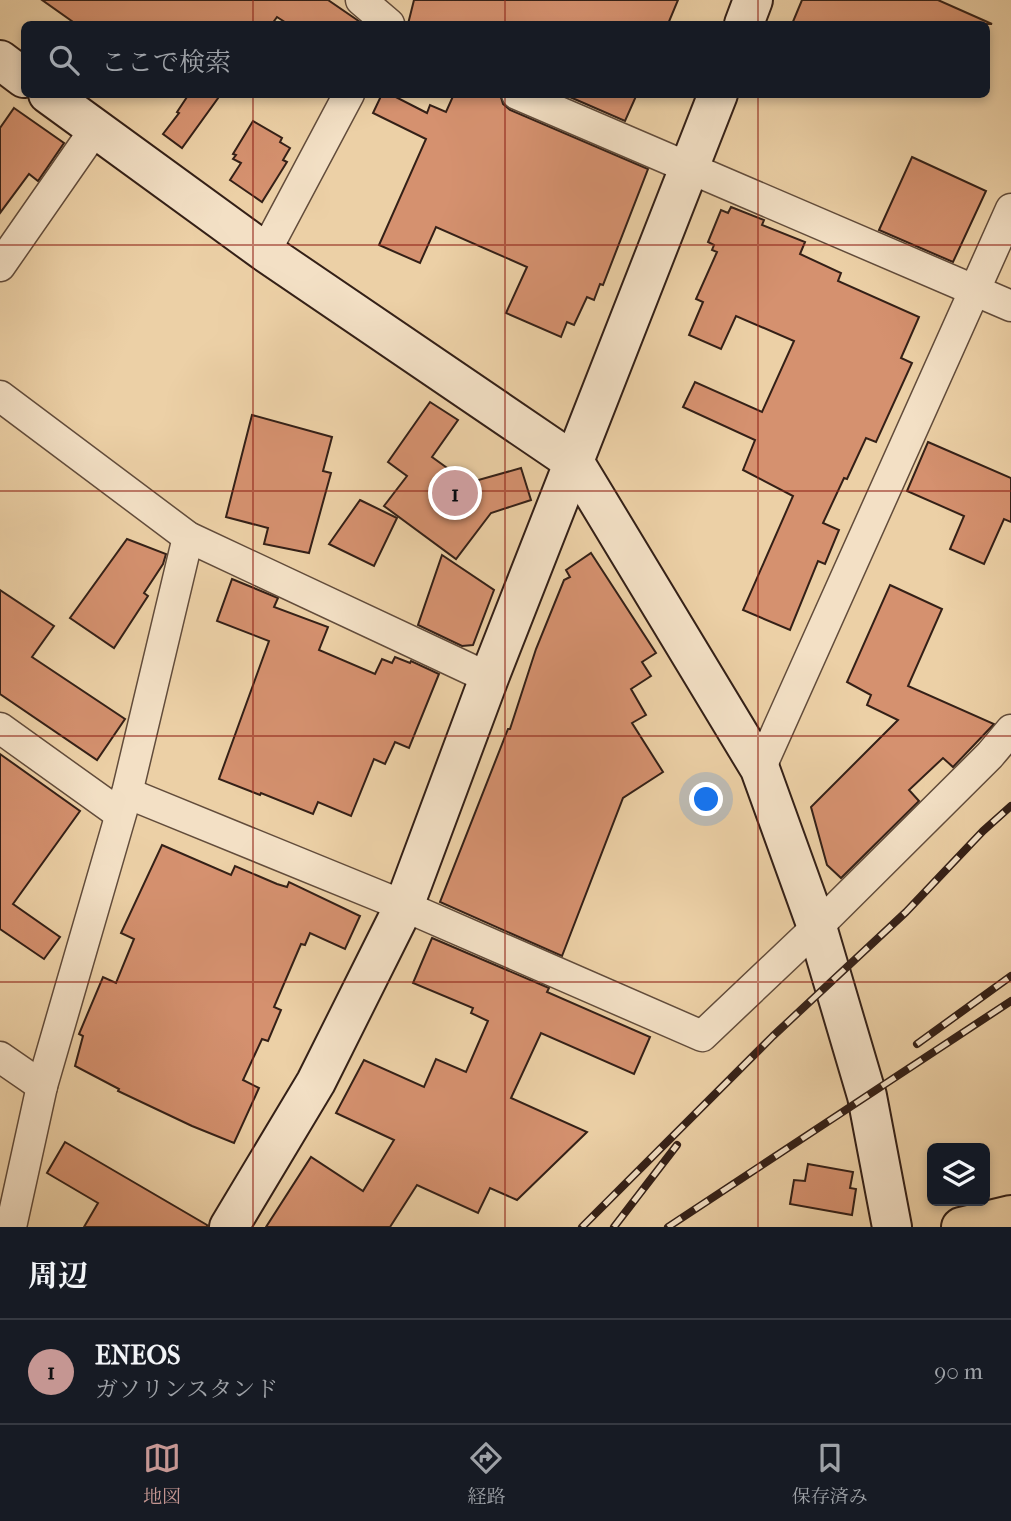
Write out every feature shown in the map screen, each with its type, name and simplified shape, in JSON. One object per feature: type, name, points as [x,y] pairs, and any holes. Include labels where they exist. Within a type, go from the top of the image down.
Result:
[{"type":"main road","points":[[961,1227],[1011,1215]]},
{"type":"street","points":[[361,0],[389,18]]},
{"type":"street","points":[[745,21],[753,0]]},
{"type":"street","points":[[0,60],[21,76]]},
{"type":"street","points":[[54,98],[265,252],[575,463],[760,769],[817,927],[866,1096],[892,1227]]},
{"type":"street","points":[[265,252],[347,98]]},
{"type":"street","points":[[526,98],[1011,306]]},
{"type":"street","points":[[229,1227],[316,1082],[404,906],[489,678],[691,169],[717,98]]},
{"type":"street","points":[[0,267],[96,128]]},
{"type":"street","points":[[760,769],[1011,209]]},
{"type":"street","points":[[0,396],[188,537],[489,678]]},
{"type":"street","points":[[11,1227],[43,1086],[123,803],[188,537]]},
{"type":"street","points":[[0,728],[123,803],[404,906],[702,1036],[817,927],[990,755],[1011,730]]},
{"type":"street","points":[[0,1057],[43,1086]]},
{"type":"building","points":[[42,0],[328,0],[359,21],[283,21],[277,17],[274,21],[72,21]]},
{"type":"building","points":[[414,0],[678,0],[669,21],[409,21]]},
{"type":"building","points":[[802,0],[938,0],[985,21],[793,21]]},
{"type":"building","points":[[186,98],[218,98],[182,148],[163,134],[179,113],[177,112]]},
{"type":"building","points":[[380,98],[398,98],[427,113],[430,105],[446,112],[452,98],[501,98],[510,110],[648,169],[603,285],[600,284],[594,300],[587,297],[574,325],[567,322],[561,337],[506,313],[527,267],[436,227],[420,263],[379,245],[426,139],[373,113]]},
{"type":"building","points":[[572,98],[635,98],[625,121]]},
{"type":"building","points":[[14,108],[64,143],[38,181],[29,174],[0,213],[0,128]]},
{"type":"building","points":[[253,121],[282,138],[280,142],[290,148],[283,160],[287,162],[262,202],[230,180],[241,163],[233,159],[236,155],[233,154]]},
{"type":"building","points":[[912,157],[986,191],[953,262],[879,230]]},
{"type":"building","points":[[731,207],[764,220],[762,225],[805,242],[800,254],[841,273],[838,281],[919,317],[901,358],[912,363],[876,442],[866,438],[823,523],[839,530],[825,564],[818,561],[790,630],[743,610],[793,496],[743,470],[755,440],[683,407],[695,382],[762,412],[794,341],[736,316],[721,349],[689,335],[703,302],[696,299],[717,252],[712,250],[714,245],[708,242],[721,210],[728,213]]},
{"type":"building","points":[[430,402],[458,420],[432,457],[468,483],[521,468],[531,500],[491,513],[456,559],[384,506],[407,476],[388,462]]},
{"type":"building","points":[[252,415],[332,437],[323,471],[331,473],[309,553],[264,544],[268,528],[226,517]]},
{"type":"building","points":[[928,442],[1011,478],[1011,522],[1004,519],[984,564],[950,549],[964,516],[907,491]]},
{"type":"building","points":[[360,500],[397,518],[374,566],[329,544]]},
{"type":"building","points":[[127,539],[166,554],[163,564],[144,593],[148,596],[114,648],[70,618]]},
{"type":"building","points":[[591,553],[656,653],[642,662],[651,676],[631,689],[646,715],[632,723],[663,772],[623,798],[562,956],[440,902],[510,729],[536,649],[564,580],[570,577],[566,570]]},
{"type":"building","points":[[442,555],[494,590],[473,645],[462,646],[418,625]]},
{"type":"building","points":[[232,579],[278,598],[274,607],[328,627],[319,650],[375,674],[382,659],[392,663],[395,657],[439,674],[409,748],[395,742],[385,764],[374,759],[351,816],[318,802],[313,814],[219,779],[269,641],[217,621]]},
{"type":"building","points":[[890,585],[942,609],[908,686],[994,724],[953,767],[943,758],[909,790],[919,801],[841,878],[827,865],[811,807],[898,720],[867,705],[871,695],[847,682]]},
{"type":"building","points":[[0,590],[54,626],[32,657],[125,719],[97,760],[0,694]]},
{"type":"building","points":[[0,754],[80,811],[13,904],[60,937],[44,959],[0,929]]},
{"type":"building","points":[[162,845],[231,875],[235,866],[287,887],[289,882],[360,916],[345,949],[310,933],[305,945],[301,944],[274,1007],[281,1010],[268,1041],[262,1039],[243,1080],[259,1088],[234,1143],[118,1091],[119,1089],[75,1066],[83,1036],[79,1034],[103,977],[116,983],[134,939],[121,933]]},
{"type":"building","points":[[432,938],[549,988],[547,992],[650,1037],[634,1074],[541,1033],[511,1098],[587,1132],[517,1200],[490,1188],[478,1213],[417,1185],[390,1227],[266,1227],[311,1157],[363,1191],[394,1140],[336,1113],[364,1060],[424,1087],[436,1059],[466,1072],[488,1021],[471,1013],[473,1008],[413,983]]},
{"type":"building","points":[[65,1142],[207,1227],[84,1227],[98,1203],[47,1173]]},
{"type":"building","points":[[808,1164],[853,1172],[850,1188],[856,1189],[852,1215],[790,1204],[794,1180],[805,1181]]},
{"type":"railway","points":[[582,1227],[773,1036],[906,912],[983,831],[1011,806]]},
{"type":"railway","points":[[917,1044],[1011,976]]},
{"type":"railway","points":[[668,1227],[1011,1001]]},
{"type":"railway","points":[[614,1227],[677,1145]]},
{"type":"place","name":"ENEOS","points":[[455,493]]}]
